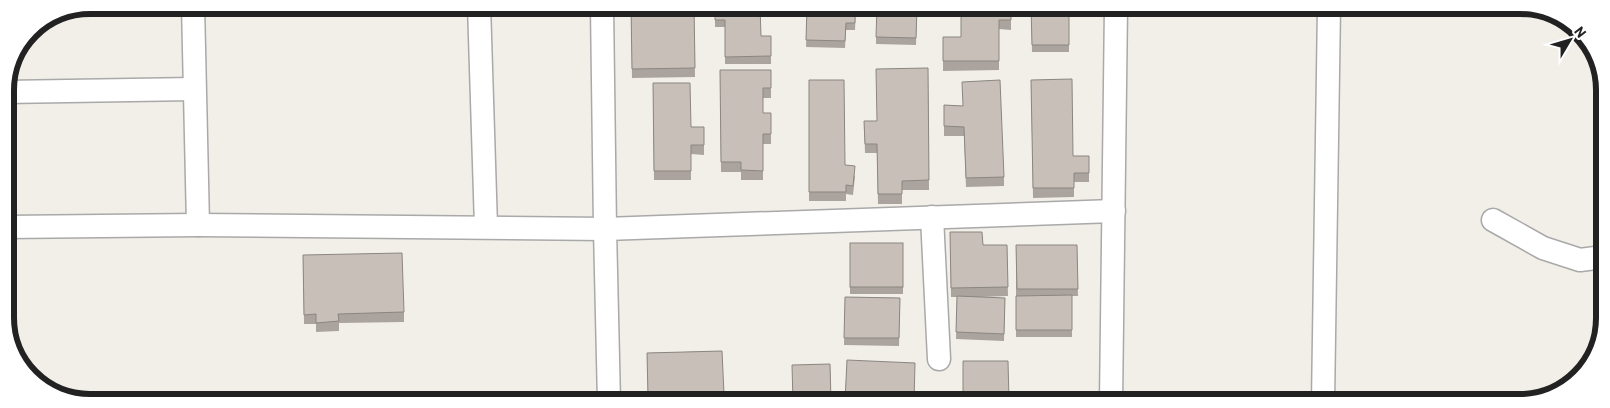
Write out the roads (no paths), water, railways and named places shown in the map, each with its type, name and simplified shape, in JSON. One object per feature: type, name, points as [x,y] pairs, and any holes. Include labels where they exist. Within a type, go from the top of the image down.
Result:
[{"type":"street","points":[[193,14],[198,225]]},
{"type":"street","points":[[479,14],[486,227]]},
{"type":"street","points":[[602,14],[604,229],[609,394]]},
{"type":"street","points":[[1112,394],[1116,14]]},
{"type":"street","points":[[1323,394],[1329,14]]},
{"type":"street","points":[[14,92],[194,89]]},
{"type":"street","points":[[14,227],[198,225],[604,229],[1114,211]]},
{"type":"street","points":[[932,217],[939,359]]},
{"type":"street","points":[[1493,220],[1543,248],[1580,260],[1596,258]]}]
